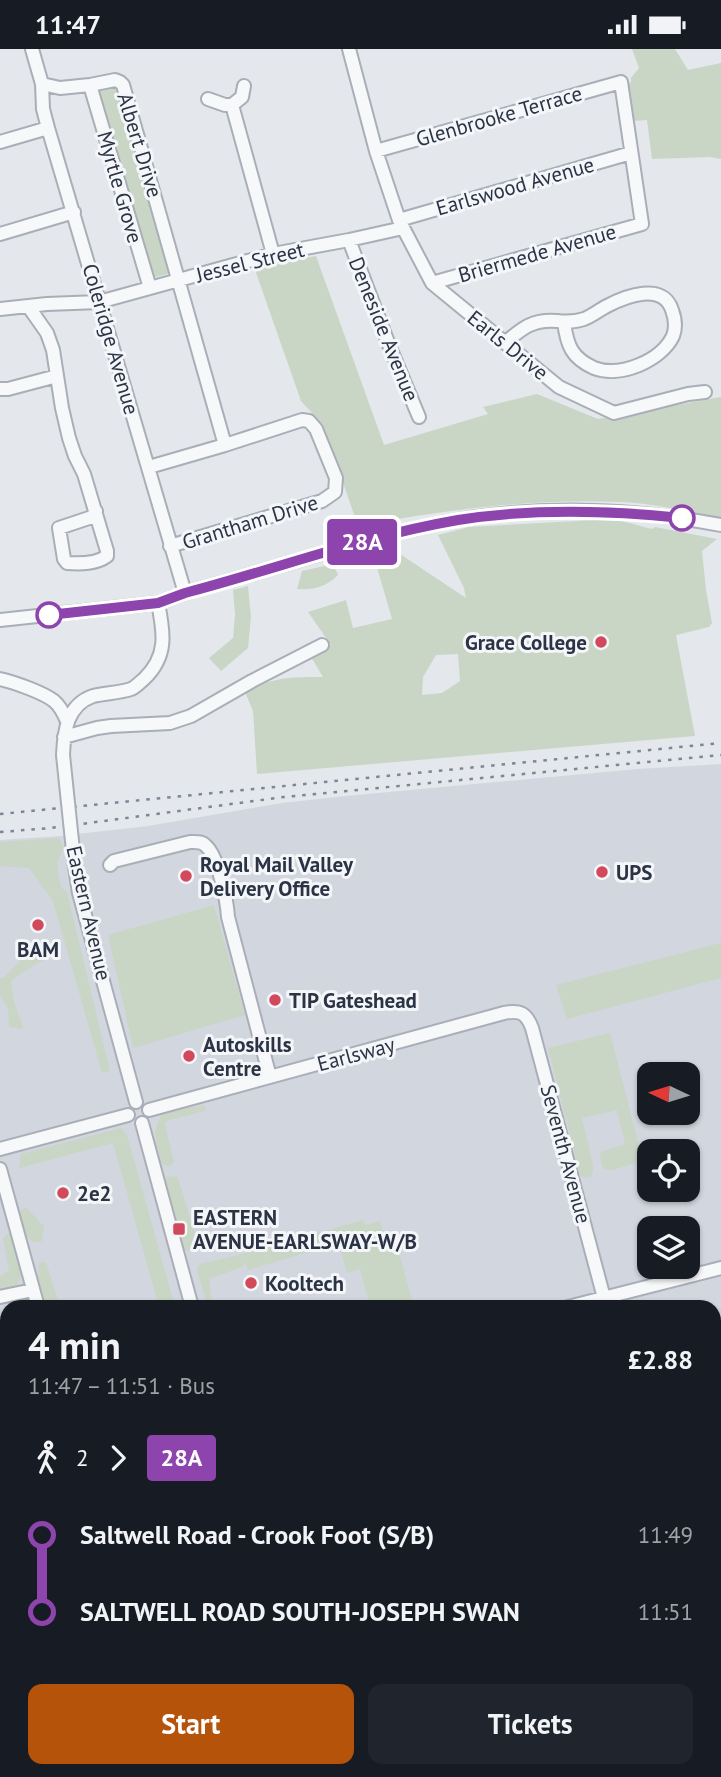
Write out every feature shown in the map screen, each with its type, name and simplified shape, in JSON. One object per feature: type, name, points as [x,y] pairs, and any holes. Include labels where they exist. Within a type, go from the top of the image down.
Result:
[{"type":"street","points":[[33,49],[43,84]]},
{"type":"street","name":"Earls Drive","points":[[349,49],[376,151],[401,224],[432,283],[559,387],[614,413],[705,392]]},
{"type":"street","name":"Albert Drive","points":[[43,84],[60,88],[115,80],[120,82],[125,90],[179,279]]},
{"type":"street","name":"Glenbrooke Terrace","points":[[376,151],[621,82],[631,153]]},
{"type":"street","name":"Coleridge Avenue","points":[[43,84],[43,109],[48,128],[185,593]]},
{"type":"street","name":"Myrtle Grove","points":[[90,85],[150,288]]},
{"type":"street","points":[[232,106],[242,97],[243,86]]},
{"type":"street","points":[[208,99],[232,106]]},
{"type":"street","points":[[232,106],[273,254]]},
{"type":"street","points":[[0,142],[48,128]]},
{"type":"street","name":"Earlswood Avenue","points":[[401,224],[631,153]]},
{"type":"street","name":"Briermede Avenue","points":[[432,283],[642,224],[631,153]]},
{"type":"street","points":[[0,234],[74,212]]},
{"type":"street","name":"Jessel Street","points":[[0,309],[99,302],[273,254],[349,240],[401,224]]},
{"type":"street","name":"Deneside Avenue","points":[[349,240],[419,417]]},
{"type":"street","points":[[149,467],[225,445],[179,279]]},
{"type":"street","points":[[505,343],[533,322],[584,319],[619,299],[650,293],[663,296],[671,305],[675,318],[674,333],[666,347],[637,367],[619,371],[600,370],[582,362],[569,349],[564,322]]},
{"type":"street","points":[[28,306],[47,333],[53,350],[69,438],[85,474],[96,511],[107,551],[104,559],[80,564],[67,563],[59,528],[92,517],[96,511]]},
{"type":"street","points":[[0,389],[57,376]]},
{"type":"street","name":"Grantham Drive","points":[[170,546],[322,501],[335,492],[336,478],[316,429],[309,421],[302,420],[225,445]]},
{"type":"street","points":[[0,620],[158,603],[365,541],[458,520],[547,511],[586,511],[637,513],[721,524]]},
{"type":"street","points":[[67,721],[81,703],[91,697],[132,689],[149,674],[160,657],[163,646],[158,603]]},
{"type":"street","points":[[64,737],[97,728],[124,724],[170,723],[191,716],[252,681],[302,663],[322,645]]},
{"type":"street","points":[[0,679],[55,701],[67,721]]},
{"type":"street","name":"Eastern Avenue","points":[[67,721],[63,755],[79,893],[136,1102]]},
{"type":"street","points":[[110,865],[190,842],[201,843],[208,848],[226,893],[228,917],[270,1077]]},
{"type":"street","name":"Earlsway","points":[[149,1110],[504,1013],[522,1013]]},
{"type":"street","name":"Seventh Avenue","points":[[522,1013],[529,1019],[532,1028],[604,1298]]},
{"type":"street","points":[[136,1102],[145,1104],[149,1110],[142,1123],[132,1121],[128,1115],[128,1108],[136,1102]]},
{"type":"street","points":[[0,1149],[128,1115]]},
{"type":"street","points":[[142,1123],[190,1300]]},
{"type":"street","points":[[0,1169],[36,1300]]},
{"type":"street","points":[[598,1300],[721,1268]]},
{"type":"street","points":[[0,1297],[33,1290]]},
{"type":"shaded area","points":[[721,764],[721,1300],[0,1300],[0,840],[148,826],[282,803],[638,769]]},
{"type":"green space","points":[[632,49],[675,49],[688,70],[721,63],[721,159],[652,159],[647,120],[633,121],[628,84],[639,68]]},
{"type":"green space","points":[[104,87],[112,87],[122,92],[173,273],[151,278],[97,93]]},
{"type":"green space","points":[[316,256],[384,445],[488,414],[483,407],[537,394],[598,419],[721,397],[721,517],[658,506],[587,501],[456,510],[358,526],[323,425],[301,401],[254,267]]},
{"type":"green space","name":"Grace College","points":[[614,519],[652,529],[655,527],[717,539],[702,551],[712,623],[709,627],[676,635],[695,736],[257,774],[253,711],[245,692],[264,683],[282,679],[323,677],[311,657],[331,645],[308,612],[346,600],[353,628],[392,619],[372,550],[391,548],[466,598],[464,588],[438,535],[469,527]],"holes":[[[458,654],[460,681],[442,693],[422,695],[423,677],[436,655]]]},
{"type":"green space","points":[[333,564],[338,575],[329,582],[314,588],[297,589],[302,571]]},
{"type":"green space","points":[[248,586],[251,617],[248,648],[221,671],[209,658],[233,638],[233,590]]},
{"type":"green space","points":[[59,838],[63,848],[58,864],[61,887],[67,892],[110,1071],[102,1073],[53,901],[29,868],[0,866],[0,842]]},
{"type":"green space","points":[[214,905],[245,1015],[133,1048],[108,935]]},
{"type":"green space","points":[[59,939],[62,949],[11,981],[15,1005],[23,1027],[9,1027],[8,1009],[0,996],[0,978],[23,958]]},
{"type":"green space","points":[[721,943],[721,978],[567,1019],[556,985]]},
{"type":"green space","points":[[610,1033],[637,1139],[637,1163],[612,1170],[603,1169],[601,1152],[625,1144],[617,1110],[582,1118],[593,1171],[591,1177],[580,1175],[548,1048]]},
{"type":"green space","points":[[203,1105],[206,1108],[204,1111],[166,1121],[174,1162],[170,1166],[162,1164],[155,1132],[163,1113]]},
{"type":"green space","points":[[121,1128],[127,1135],[173,1300],[157,1300],[113,1143],[19,1168],[21,1154]]},
{"type":"green space","points":[[167,1176],[177,1177],[179,1181],[198,1244],[189,1251],[183,1248],[165,1183]]},
{"type":"green space","points":[[26,1207],[44,1227],[42,1241],[33,1242],[26,1236],[19,1211]]},
{"type":"green space","points":[[363,1220],[365,1225],[380,1221],[384,1234],[393,1231],[412,1300],[368,1300],[360,1269],[347,1273],[339,1243],[248,1270],[245,1262],[242,1267],[209,1279],[212,1298],[205,1300],[197,1269],[200,1264]]},
{"type":"green space","points":[[9,1233],[15,1240],[23,1272],[16,1287],[0,1290],[0,1276],[9,1270],[3,1238]]},
{"type":"green space","points":[[40,1262],[46,1262],[58,1300],[43,1300],[37,1278]]},
{"type":"railway","points":[[0,814],[721,743]]},
{"type":"railway","points":[[0,832],[51,828],[284,797],[721,755]]},
{"type":"bus line","name":"28A","points":[[49,615],[158,603],[365,541],[458,520],[547,511],[637,513],[682,518]]},
{"type":"place","name":"Grace College","points":[[601,642]]},
{"type":"place","name":"UPS","points":[[602,872]]},
{"type":"place","name":"Royal Mail Valley Delivery Office","points":[[186,876]]},
{"type":"place","name":"BAM","points":[[38,925]]},
{"type":"place","name":"TIP Gateshead","points":[[275,1000]]},
{"type":"place","name":"Autoskills Centre","points":[[189,1056]]},
{"type":"place","name":"2e2","points":[[63,1193]]},
{"type":"place","name":"EASTERN AVENUE-EARLSWAY-W/B","points":[[179,1229]]},
{"type":"place","name":"Kooltech","points":[[251,1283]]}]
